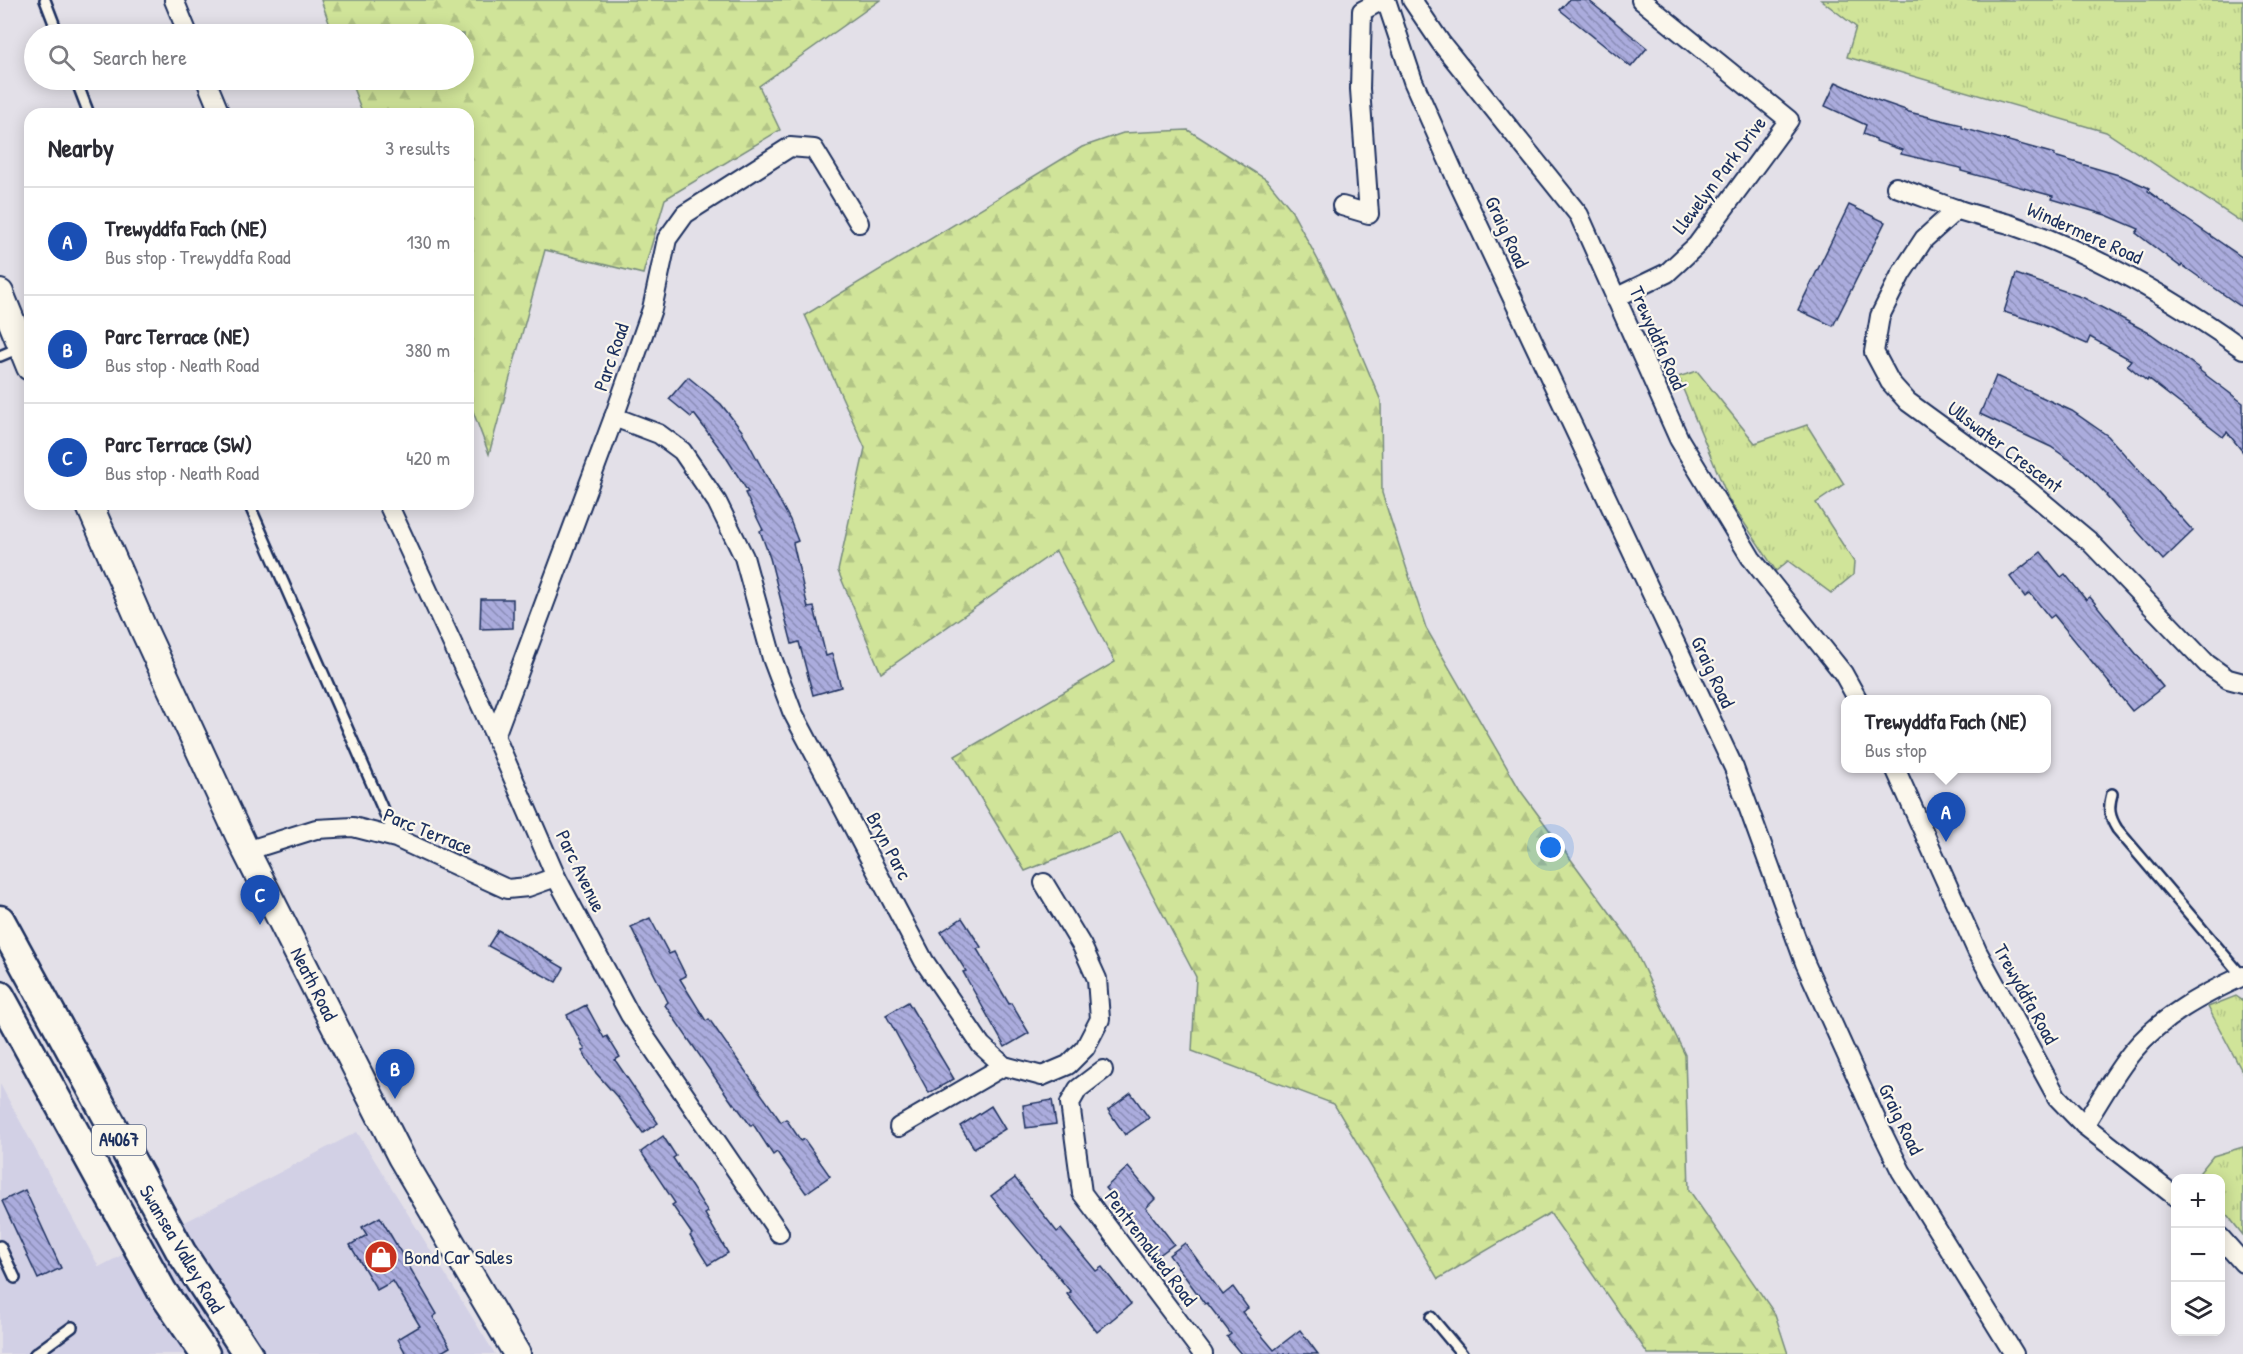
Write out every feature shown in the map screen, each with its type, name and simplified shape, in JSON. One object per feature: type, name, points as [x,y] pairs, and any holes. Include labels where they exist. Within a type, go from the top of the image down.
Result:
[{"type":"main road","points":[[0,293],[17,357]]},
{"type":"main road","name":"Neath Road","points":[[92,510],[143,628],[246,851],[401,1157],[516,1354]]},
{"type":"main road","name":"Swansea Valley Road","points":[[0,920],[180,1252],[248,1354]]},
{"type":"main road","name":"Swansea Valley Road","points":[[0,996],[162,1291],[205,1354]]},
{"type":"street","points":[[174,0],[184,24]]},
{"type":"street","points":[[1342,206],[1369,214],[1360,89],[1362,11],[1384,0]]},
{"type":"street","name":"Graig Road","points":[[1384,0],[1413,81],[1457,180],[1734,768],[1775,886],[1838,1038],[1901,1171],[2014,1354]]},
{"type":"street","name":"Trewyddfa Road","points":[[1412,0],[1441,43],[1580,215],[1678,439],[1751,558],[1844,673],[1856,695]]},
{"type":"street","name":"Llewelyn Park Drive","points":[[1615,298],[1666,273],[1696,245],[1789,120],[1641,0]]},
{"type":"street","points":[[210,90],[218,108]]},
{"type":"street","name":"Parc Road","points":[[495,736],[652,309],[667,239],[685,214],[790,147],[814,149],[859,223]]},
{"type":"street","name":"Windermere Road","points":[[1896,187],[1957,210],[2020,229],[2071,249],[2149,286],[2243,349]]},
{"type":"street","name":"Ullswater Crescent","points":[[1957,210],[1924,239],[1901,274],[1880,316],[1874,352],[1890,382],[1908,402],[2022,485],[2089,541],[2207,664],[2228,679],[2243,683]]},
{"type":"street","name":"Bryn Parc","points":[[614,417],[659,434],[682,451],[717,502],[744,557],[772,658],[792,711],[924,961],[981,1045],[1004,1066],[1042,1076],[1068,1065],[1085,1048],[1100,1019],[1097,980],[1082,946],[1044,883]]},
{"type":"street","name":"Parc Avenue","points":[[391,510],[495,736],[556,877],[630,1015],[779,1233]]},
{"type":"street","name":"Trewyddfa Road","points":[[1897,773],[1977,951],[2057,1097],[2084,1125],[2171,1194]]},
{"type":"street","name":"Parc Terrace","points":[[246,851],[316,829],[353,827],[396,838],[507,889],[528,887],[556,877]]},
{"type":"street","points":[[2084,1125],[2132,1052],[2158,1025],[2192,1002],[2243,976]]},
{"type":"street","points":[[899,1127],[1004,1066]]},
{"type":"street","name":"Pentremalwed Road","points":[[1103,1070],[1078,1089],[1070,1103],[1082,1193],[1203,1354]]},
{"type":"street","points":[[2225,1243],[2243,1263]]},
{"type":"lane","points":[[45,0],[54,24]]},
{"type":"lane","points":[[80,90],[87,108]]},
{"type":"lane","points":[[252,510],[396,838]]},
{"type":"lane","points":[[2112,794],[2108,806],[2111,819],[2117,829],[2243,976]]},
{"type":"lane","points":[[0,1246],[15,1278]]},
{"type":"lane","points":[[1431,1317],[1462,1354]]},
{"type":"lane","points":[[35,1354],[72,1327]]},
{"type":"shaded area","points":[[0,1084],[99,1267],[357,1132],[495,1354],[0,1354]]},
{"type":"green space","points":[[321,0],[880,0],[759,86],[780,130],[665,199],[643,274],[545,250],[489,454],[474,414],[474,108],[361,108],[354,90],[474,90],[474,24],[329,24]]},
{"type":"green space","points":[[1821,0],[2243,0],[2243,223],[2106,132],[1847,57],[1856,27]]},
{"type":"green space","points":[[1188,130],[1267,180],[1290,208],[1334,290],[1381,401],[1382,493],[1426,628],[1520,790],[1630,940],[1685,1055],[1689,1190],[1775,1314],[1788,1354],[1648,1354],[1550,1213],[1438,1279],[1334,1104],[1192,1051],[1196,977],[1120,833],[1025,871],[955,756],[1115,662],[1056,551],[881,673],[838,571],[865,448],[805,315],[1082,147],[1123,133]]},
{"type":"green space","points":[[1697,371],[1755,443],[1807,425],[1844,484],[1816,503],[1854,562],[1853,575],[1831,593],[1788,561],[1776,571],[1729,500],[1678,377]]},
{"type":"green space","points":[[2236,996],[2243,1001],[2243,1073],[2208,1007]]},
{"type":"green space","points":[[2243,1147],[2243,1235],[2225,1212],[2225,1174],[2198,1174],[2213,1156]]},
{"type":"building","points":[[1569,0],[1588,0],[1647,48],[1631,67],[1560,10]]},
{"type":"building","points":[[1836,82],[1905,111],[1962,125],[1962,128],[2055,154],[2054,156],[2122,176],[2149,188],[2148,191],[2243,258],[2243,308],[2162,253],[2136,233],[2139,229],[2106,215],[2052,199],[2053,196],[1961,171],[1961,168],[1901,154],[1902,150],[1863,134],[1866,125],[1825,106]]},
{"type":"building","points":[[1849,205],[1885,222],[1833,326],[1798,310]]},
{"type":"building","points":[[2016,274],[2084,298],[2151,334],[2200,369],[2243,403],[2243,452],[2227,432],[2223,437],[2127,365],[2131,360],[2090,337],[2087,344],[2037,322],[2004,312]]},
{"type":"building","points":[[1996,376],[2072,411],[2108,436],[2193,531],[2163,560],[2081,468],[2051,447],[1980,414]]},
{"type":"building","points":[[688,377],[721,404],[742,431],[790,520],[798,541],[793,543],[808,608],[814,607],[826,656],[832,654],[841,687],[813,695],[799,642],[792,644],[770,558],[760,531],[763,530],[745,493],[748,492],[724,454],[694,414],[691,417],[669,399]]},
{"type":"building","points":[[2041,552],[2061,577],[2065,574],[2086,600],[2090,597],[2163,687],[2132,711],[2054,615],[2050,618],[2030,593],[2025,597],[2010,577]]},
{"type":"building","points":[[481,599],[513,599],[513,628],[480,629]]},
{"type":"building","points":[[650,918],[669,954],[674,952],[686,976],[680,979],[706,1021],[709,1019],[781,1122],[786,1119],[801,1141],[804,1139],[830,1176],[806,1193],[777,1152],[773,1155],[753,1124],[751,1126],[733,1104],[665,1005],[668,1002],[631,927]]},
{"type":"building","points":[[962,918],[981,947],[977,949],[1009,1004],[1011,1003],[1029,1033],[1005,1047],[963,972],[966,971],[941,932]]},
{"type":"building","points":[[498,930],[564,968],[556,982],[488,946]]},
{"type":"building","points":[[908,1002],[954,1079],[929,1093],[886,1015]]},
{"type":"building","points":[[586,1005],[604,1038],[607,1036],[620,1057],[615,1060],[658,1123],[643,1133],[618,1098],[596,1073],[582,1051],[585,1050],[567,1015]]},
{"type":"building","points":[[1131,1093],[1149,1118],[1125,1135],[1108,1110]]},
{"type":"building","points":[[1052,1100],[1056,1124],[1026,1128],[1023,1105]]},
{"type":"building","points":[[991,1106],[1005,1129],[974,1148],[960,1126]]},
{"type":"building","points":[[663,1136],[676,1156],[673,1158],[708,1212],[705,1214],[728,1253],[708,1265],[690,1236],[692,1234],[672,1205],[675,1203],[641,1152]]},
{"type":"building","points":[[1128,1167],[1155,1199],[1146,1208],[1174,1244],[1158,1256],[1137,1229],[1138,1227],[1105,1188]]},
{"type":"building","points":[[1015,1178],[1057,1232],[1061,1229],[1096,1271],[1102,1267],[1131,1304],[1097,1332],[1067,1294],[1071,1292],[991,1196]]},
{"type":"building","points":[[25,1190],[61,1268],[38,1279],[2,1201]]},
{"type":"building","points":[[380,1217],[437,1314],[433,1317],[450,1347],[438,1354],[406,1354],[398,1339],[420,1326],[393,1281],[377,1290],[350,1245],[367,1235],[362,1227]]},
{"type":"building","points":[[1185,1243],[1223,1295],[1233,1287],[1248,1308],[1242,1312],[1274,1350],[1300,1330],[1318,1354],[1241,1354],[1227,1337],[1231,1334],[1207,1303],[1205,1304],[1169,1255]]},
{"type":"place","name":"Trewyddfa Fach (NE)","points":[[1946,842]]},
{"type":"place","name":"Parc Terrace (SW)","points":[[260,925]]},
{"type":"place","name":"Parc Terrace (NE)","points":[[395,1099]]},
{"type":"place","name":"Bond Car Sales","points":[[381,1257]]}]
